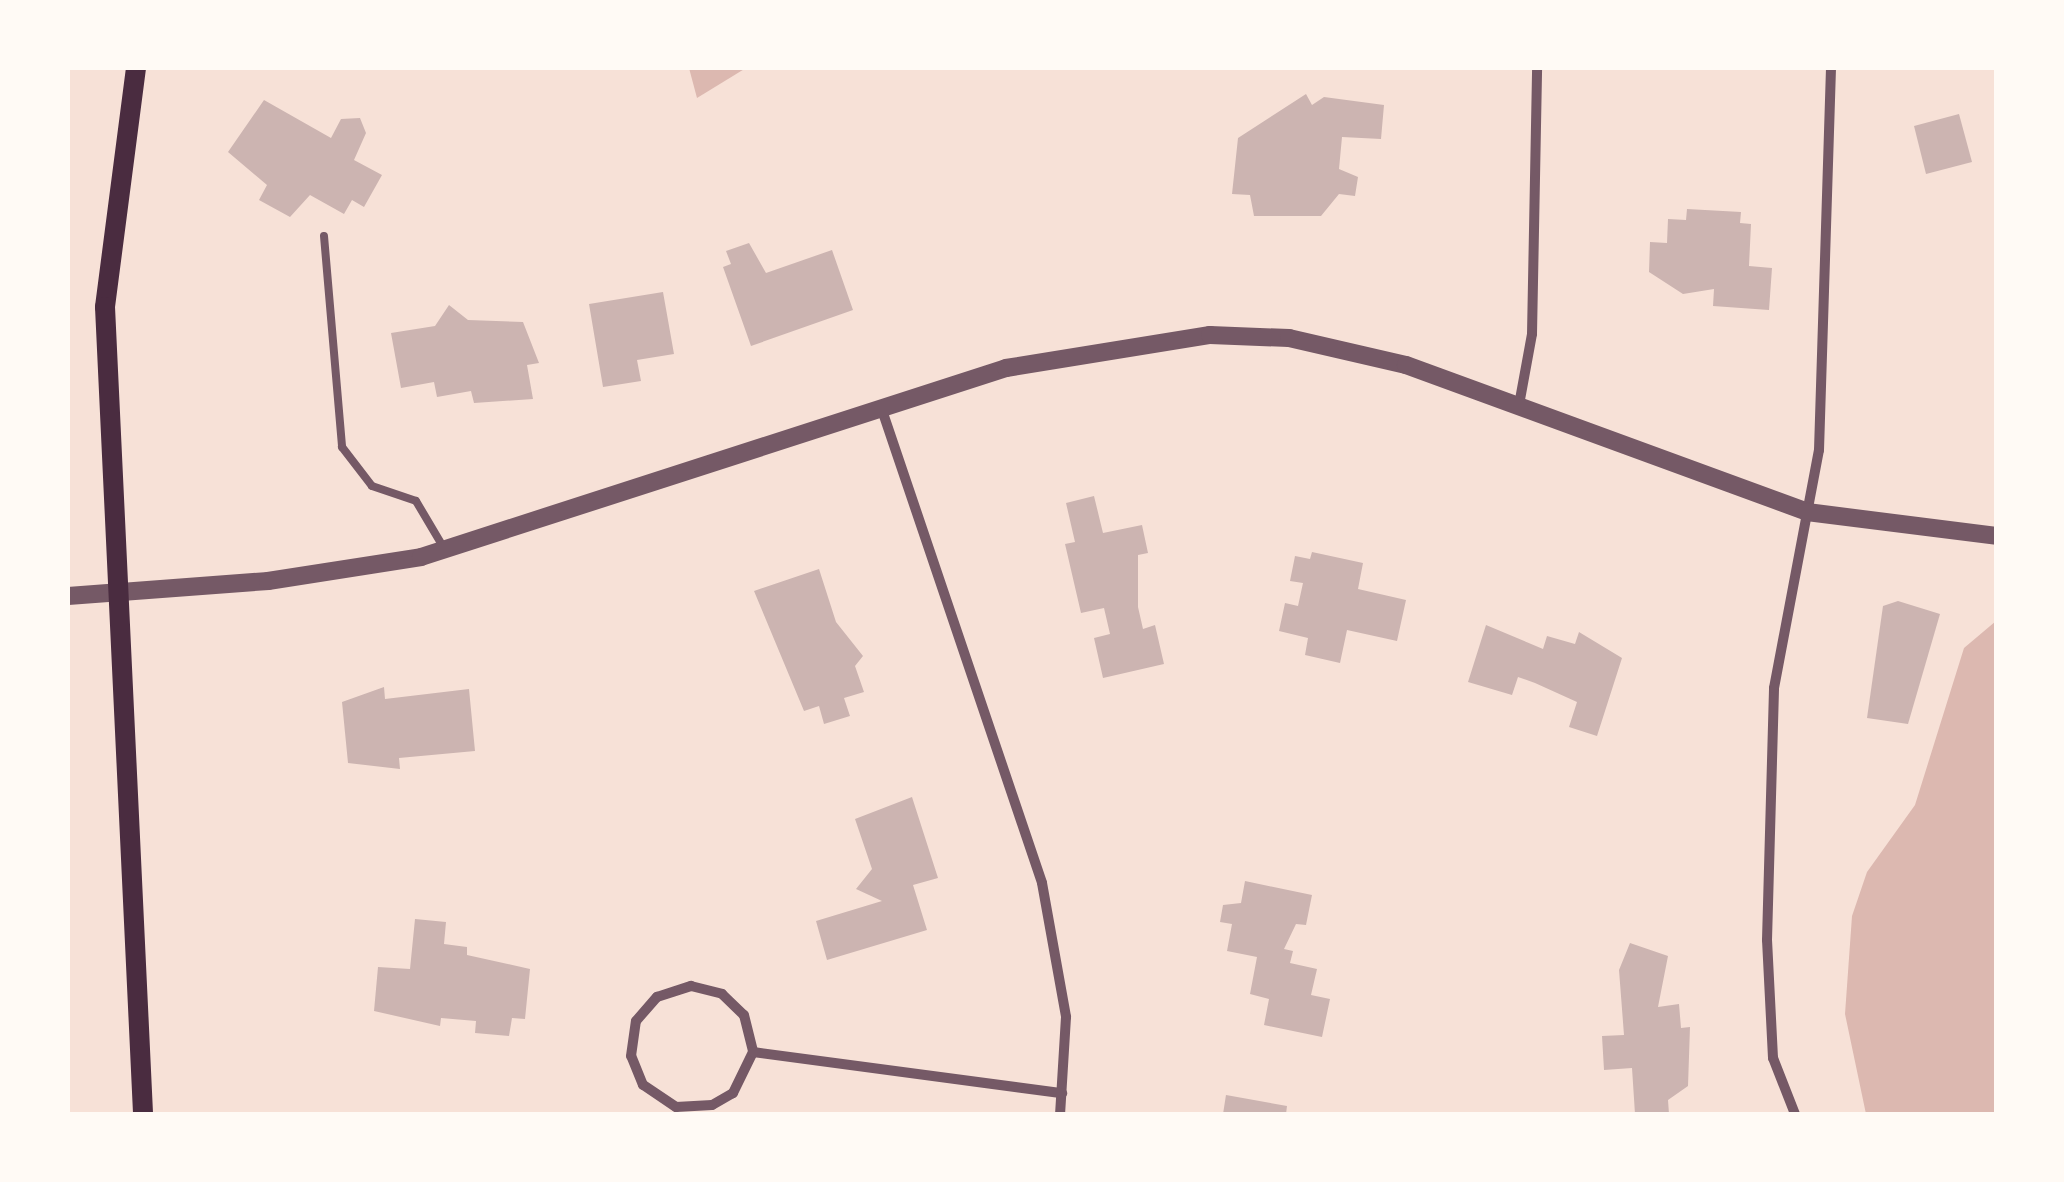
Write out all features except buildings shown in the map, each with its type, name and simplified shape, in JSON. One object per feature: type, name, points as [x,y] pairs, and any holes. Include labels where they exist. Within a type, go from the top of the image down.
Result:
[{"type":"main road","points":[[136,68],[105,308],[144,1114]]},
{"type":"street","points":[[1519,405],[1532,334],[1537,68]]},
{"type":"street","points":[[1795,1114],[1773,1058],[1767,940],[1774,688],[1807,512],[1828,342],[1831,68]]},
{"type":"street","points":[[68,596],[287,579],[445,550],[1066,352],[1210,334],[1337,346],[1519,405],[1807,512],[1996,536]]},
{"type":"street","points":[[882,410],[1042,884],[1066,1017],[1060,1114]]},
{"type":"street","points":[[691,986],[722,994],[744,1015],[753,1052],[733,1092],[712,1105],[676,1106],[644,1085],[631,1056],[636,1021],[656,997],[691,986]]},
{"type":"street","points":[[753,1052],[1062,1094]]},
{"type":"lane","points":[[324,236],[342,446],[372,486],[416,501],[445,550]]},
{"type":"shaded area","points":[[689,68],[746,68],[697,98]]},
{"type":"shaded area","points":[[1996,621],[1996,1114],[1866,1114],[1845,1014],[1852,916],[1867,872],[1915,805],[1964,648]]}]
